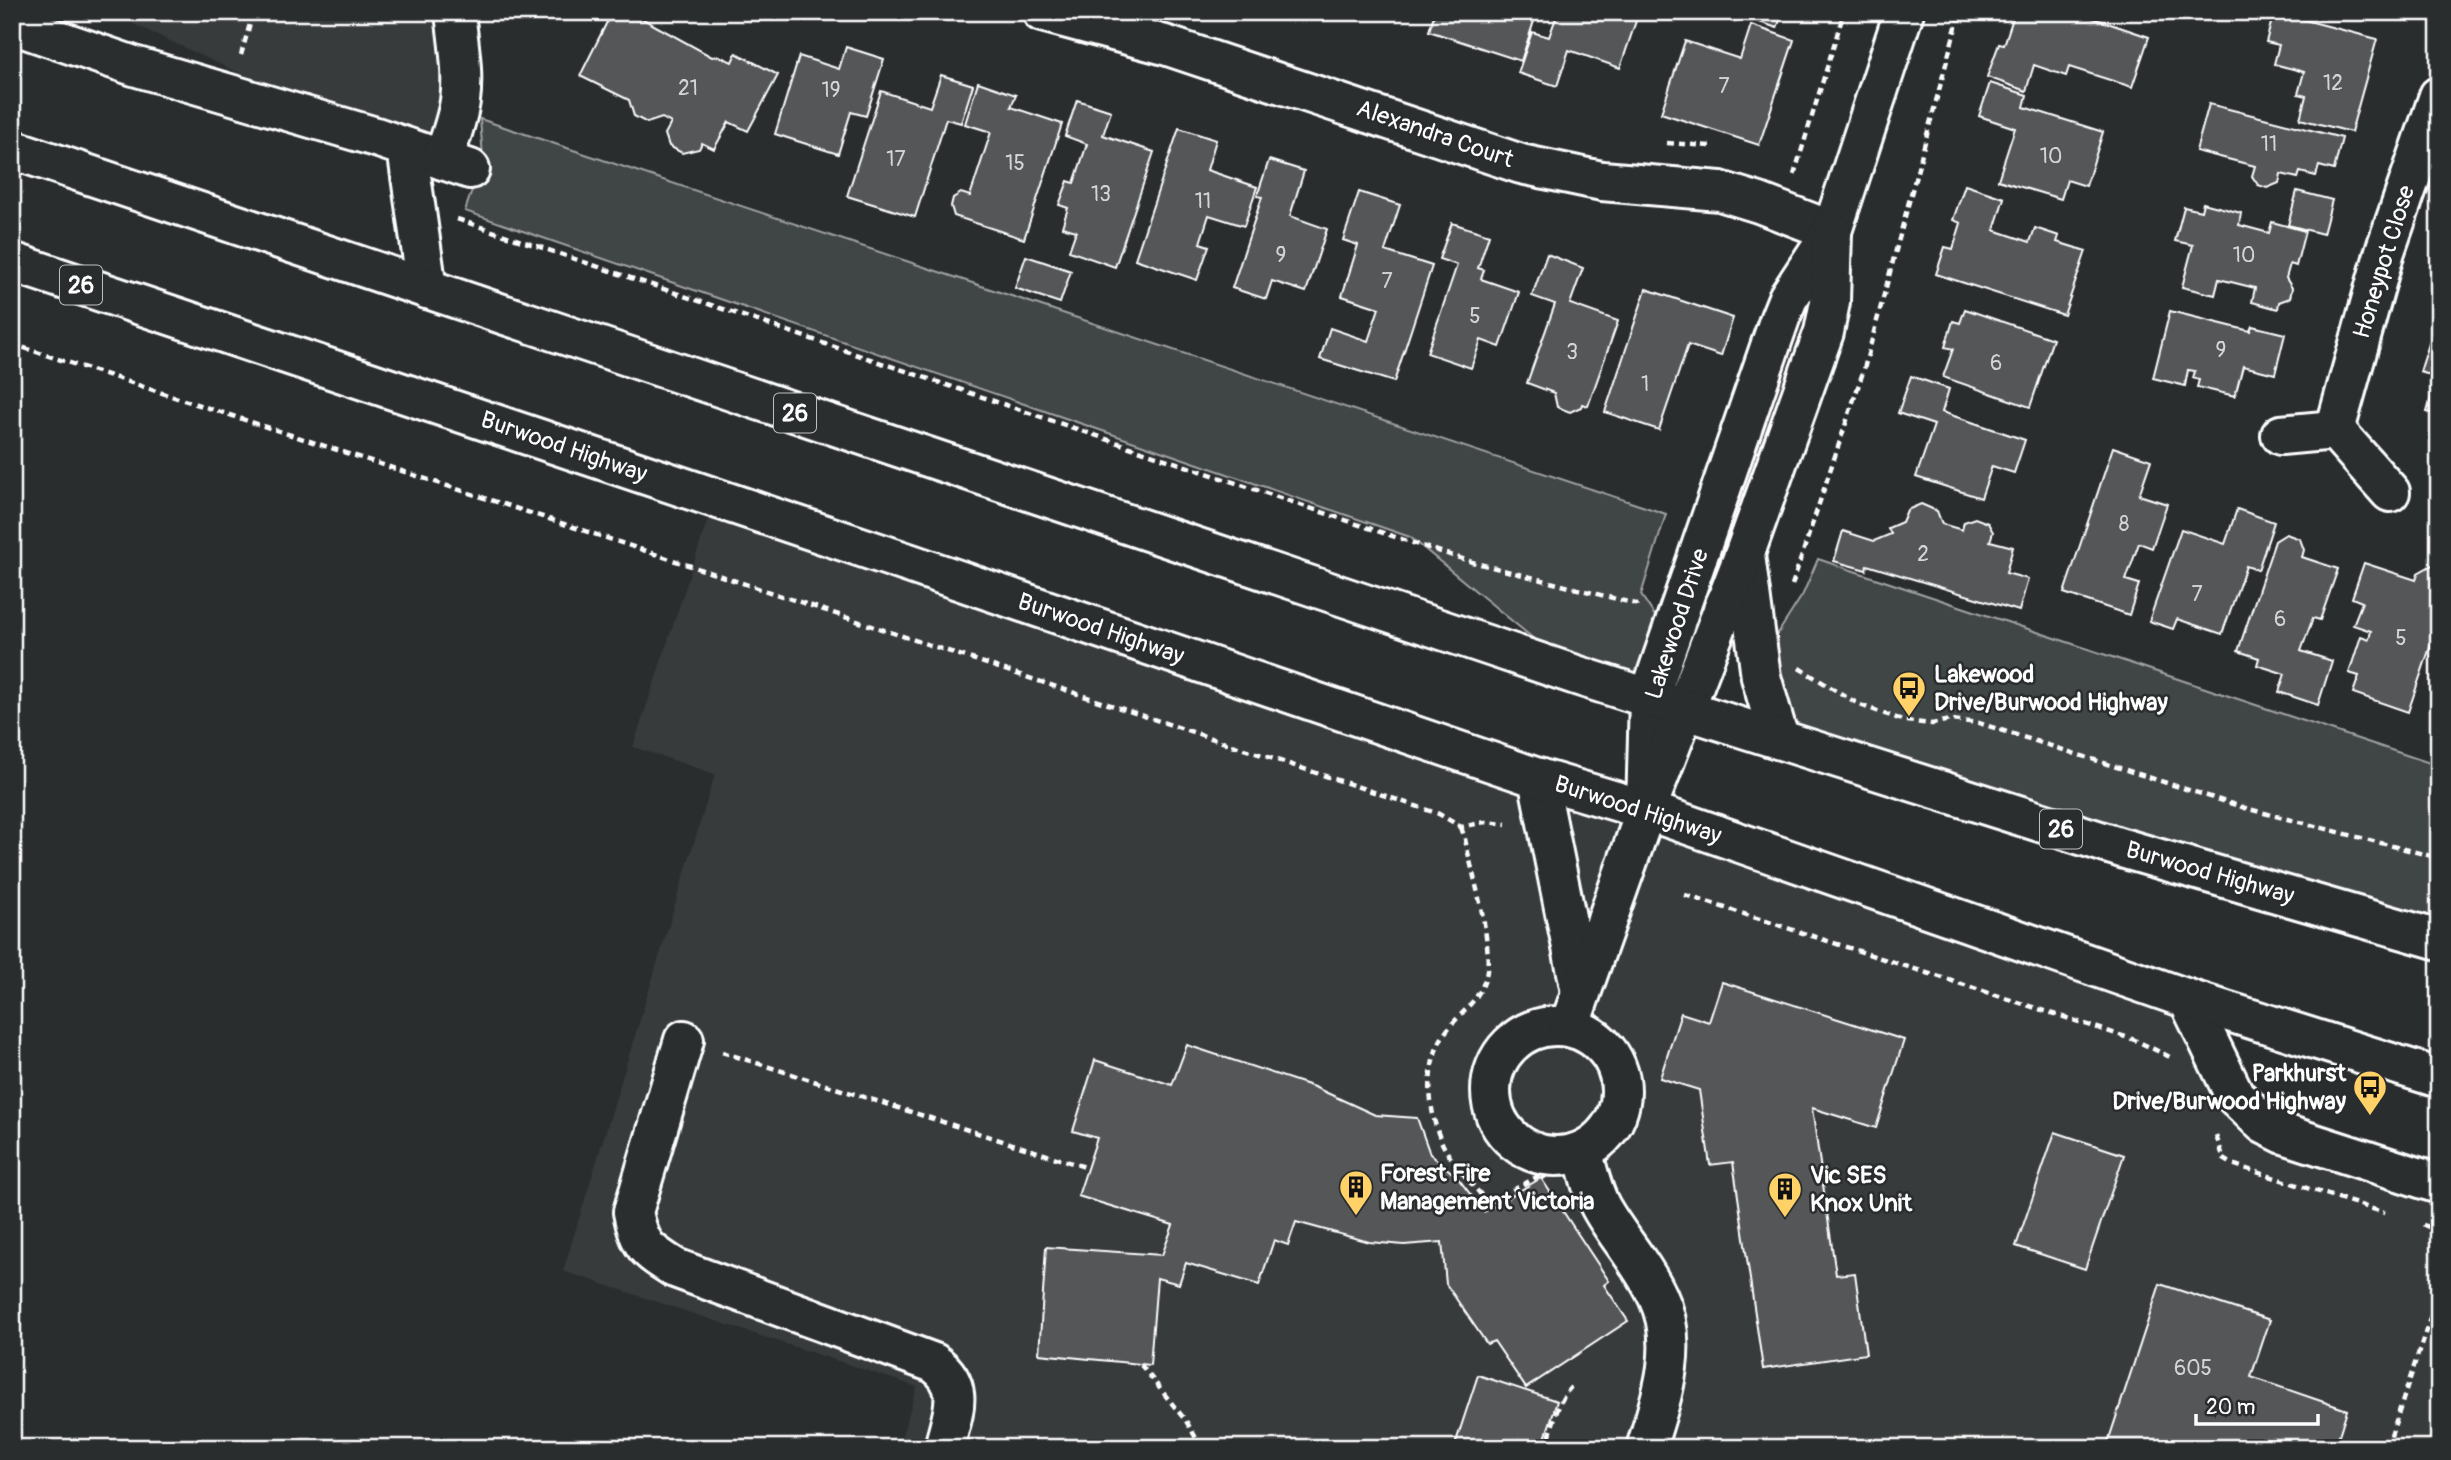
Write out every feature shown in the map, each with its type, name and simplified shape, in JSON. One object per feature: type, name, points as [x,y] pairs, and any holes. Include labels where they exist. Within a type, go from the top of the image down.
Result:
[{"type":"main road","points":[[12,25],[134,66],[454,164],[461,82],[456,12]]},
{"type":"main road","name":"Alexandra Court","points":[[1042,12],[1165,45],[1521,164],[1602,180],[1720,191],[1832,231]]},
{"type":"main road","name":"Lakewood Drive","points":[[1646,810],[1649,698],[1780,318],[1788,298],[1832,231],[1904,12]]},
{"type":"main road","name":"Honeypot Close","points":[[2335,430],[2385,251],[2439,96]]},
{"type":"main road","points":[[407,148],[427,289]]},
{"type":"main road","name":"Burwood Highway","points":[[12,149],[1649,698],[2109,844],[2439,940]]},
{"type":"main road","name":"Lakewood Drive","points":[[1646,810],[1745,553],[1824,332],[1830,302],[1832,231]]},
{"type":"main road","name":"Burwood Highway","points":[[12,262],[856,545],[1538,778],[1646,810],[2188,999],[2439,1078]]},
{"type":"main road","points":[[2281,435],[2335,430],[2390,492]]},
{"type":"main road","name":"Lakewood Drive","points":[[1745,553],[1761,677],[1779,738]]},
{"type":"main road","points":[[1538,778],[1581,992]]},
{"type":"main road","points":[[1569,1027],[1646,810]]},
{"type":"main road","points":[[2188,999],[2235,1096],[2264,1124],[2284,1134],[2439,1184]]},
{"type":"main road","points":[[1545,1026],[1569,1027],[1584,1032],[1601,1044],[1614,1060],[1620,1080],[1620,1101],[1614,1120],[1602,1138],[1581,1151],[1565,1155],[1544,1155],[1524,1148],[1508,1135],[1497,1118],[1491,1098],[1492,1077],[1500,1058],[1513,1042],[1528,1032],[1545,1026]]},
{"type":"main road","points":[[684,1040],[633,1212],[638,1235],[651,1253],[675,1268],[934,1363],[946,1372],[953,1384],[955,1395],[944,1448]]},
{"type":"main road","points":[[1581,1151],[1601,1208],[1658,1297],[1664,1314],[1667,1372],[1647,1448]]},
{"type":"path","points":[[1791,182],[1844,12]]},
{"type":"path","points":[[1790,592],[1864,369],[1960,12]]},
{"type":"path","points":[[241,55],[252,17]]},
{"type":"path","points":[[1658,142],[1714,147]]},
{"type":"path","points":[[454,164],[445,205],[448,213],[458,219],[1410,542],[1472,562],[1636,604],[1639,613]]},
{"type":"path","points":[[1783,167],[1795,170]]},
{"type":"path","points":[[12,344],[1439,814],[1461,827],[1465,839],[1487,944],[1487,972],[1473,1004],[1450,1026],[1436,1049],[1431,1076],[1431,1104],[1444,1146],[1489,1205]]},
{"type":"path","points":[[1791,666],[1804,670],[1860,705],[1905,722],[1932,724],[1950,720],[1979,723],[2245,808],[2439,858]]},
{"type":"path","points":[[1461,827],[1485,822],[1517,826]]},
{"type":"path","points":[[1685,895],[2135,1040],[2174,1061]]},
{"type":"path","points":[[684,1040],[1088,1168]]},
{"type":"path","points":[[2213,1128],[2224,1159],[2232,1164],[2387,1213]]},
{"type":"path","points":[[1481,1208],[1542,1174],[1549,1186]]},
{"type":"path","points":[[2413,1222],[2439,1230]]},
{"type":"path","points":[[2387,1448],[2439,1291]]},
{"type":"path","points":[[1141,1365],[1186,1421],[1202,1448]]},
{"type":"path","points":[[1546,1448],[1564,1395],[1572,1387]]},
{"type":"shaded area","points":[[108,12],[473,12],[480,119],[465,154],[376,137]]},
{"type":"shaded area","points":[[480,119],[1666,514],[1641,595],[1669,637],[1649,698],[1579,676],[1410,537],[465,211],[483,157]]},
{"type":"shaded area","points":[[715,498],[2188,999],[2235,1096],[2439,1184],[2439,1448],[898,1448],[917,1387],[563,1271],[715,774],[633,747]]},
{"type":"shaded area","points":[[1818,559],[2439,766],[2439,940],[1779,739],[1759,663],[1803,594]]},
{"type":"building","points":[[612,12],[638,12],[643,19],[712,57],[719,56],[732,62],[736,53],[778,75],[748,131],[729,122],[714,149],[702,143],[699,149],[682,153],[669,146],[665,134],[671,123],[662,118],[647,123],[634,116],[629,100],[580,76]]},
{"type":"building","points":[[1435,12],[1509,12],[1534,21],[1521,61],[1429,31]]},
{"type":"building","points":[[1558,12],[1639,12],[1620,68],[1569,50],[1557,86],[1518,73],[1532,32],[1549,37]]},
{"type":"building","points":[[1730,12],[1783,12],[1777,28]]},
{"type":"building","points":[[2015,12],[2075,12],[2149,37],[2132,87],[2069,67],[2066,76],[2034,65],[2026,91],[1987,77],[1999,44],[2004,45]]},
{"type":"building","points":[[2274,12],[2377,39],[2351,132],[2300,119],[2306,96],[2298,94],[2304,72],[2274,64],[2279,45],[2266,42]]},
{"type":"building","points":[[1751,25],[1794,40],[1759,145],[1661,113],[1685,41],[1740,59]]},
{"type":"building","points":[[846,47],[884,59],[866,116],[851,112],[838,154],[775,134],[799,56],[839,69]]},
{"type":"building","points":[[941,75],[973,85],[961,123],[946,119],[915,217],[847,196],[881,91],[930,107]]},
{"type":"building","points":[[978,82],[1016,95],[1011,107],[1062,124],[1024,239],[954,216],[951,206],[953,198],[961,193],[970,196],[991,132],[965,124]]},
{"type":"building","points":[[1990,83],[2027,95],[2024,107],[2103,132],[2086,186],[2067,180],[2061,199],[1998,180],[2015,128],[1979,116]]},
{"type":"building","points":[[1077,100],[1111,111],[1103,135],[1154,152],[1115,267],[1069,251],[1076,231],[1062,227],[1068,208],[1059,205],[1068,181],[1074,183],[1087,144],[1065,136]]},
{"type":"building","points":[[2209,104],[2342,138],[2334,170],[2319,166],[2316,176],[2300,172],[2298,178],[2281,174],[2279,183],[2267,188],[2258,185],[2252,176],[2255,166],[2196,151]]},
{"type":"building","points":[[1179,128],[1216,140],[1207,170],[1257,187],[1244,226],[1209,215],[1200,243],[1209,246],[1197,280],[1135,259]]},
{"type":"building","points":[[1269,160],[1304,171],[1290,216],[1327,229],[1306,292],[1272,281],[1266,299],[1232,288],[1262,197],[1257,196]]},
{"type":"building","points":[[1965,185],[2004,198],[1994,230],[2030,242],[2035,228],[2059,236],[2057,242],[2086,251],[2064,315],[1936,274],[1945,247],[1953,249],[1961,223],[1953,220]]},
{"type":"building","points":[[2297,191],[2332,200],[2323,234],[2288,225]]},
{"type":"building","points":[[1359,192],[1400,205],[1385,251],[1432,266],[1394,382],[1320,359],[1330,328],[1368,341],[1379,308],[1342,296],[1358,245],[1343,240]]},
{"type":"building","points":[[2203,203],[2241,213],[2239,225],[2269,233],[2272,222],[2305,231],[2296,266],[2290,264],[2286,278],[2292,288],[2290,298],[2279,302],[2278,309],[2252,302],[2255,288],[2219,279],[2215,295],[2182,287],[2193,245],[2175,241],[2184,207],[2201,211]]},
{"type":"building","points":[[1452,223],[1489,235],[1478,268],[1484,270],[1481,279],[1519,292],[1500,347],[1481,340],[1471,368],[1427,353],[1457,265],[1439,259]]},
{"type":"building","points":[[1547,254],[1583,268],[1570,304],[1618,321],[1588,406],[1582,404],[1570,412],[1557,407],[1554,393],[1527,383],[1555,304],[1532,296]]},
{"type":"building","points":[[1026,256],[1071,271],[1060,303],[1015,288]]},
{"type":"building","points":[[1646,289],[1733,318],[1721,356],[1688,345],[1659,430],[1605,412]]},
{"type":"building","points":[[1965,309],[2053,339],[2030,407],[1943,377],[1953,349],[1945,347],[1953,321],[1960,323]]},
{"type":"building","points":[[2170,311],[2250,331],[2252,326],[2285,334],[2275,374],[2243,366],[2235,396],[2197,387],[2199,380],[2193,378],[2195,371],[2188,370],[2185,386],[2153,378]]},
{"type":"building","points":[[2439,312],[2439,415],[2427,412],[2437,377],[2420,372]]},
{"type":"building","points":[[1911,376],[1949,389],[1942,412],[2025,440],[2014,473],[1992,466],[1981,498],[1916,477],[1934,425],[1898,413]]},
{"type":"building","points":[[2113,447],[2151,460],[2139,495],[2167,504],[2152,548],[2139,543],[2126,580],[2139,584],[2129,615],[2064,593]]},
{"type":"building","points":[[1921,504],[1937,511],[1942,524],[1962,530],[1964,522],[1975,518],[1988,523],[1993,532],[1990,541],[2013,547],[2006,573],[2028,579],[2019,611],[1867,565],[1866,570],[1834,561],[1843,531],[1874,541],[1891,534],[1888,528],[1902,522],[1907,510]]},
{"type":"building","points":[[2237,509],[2274,522],[2258,570],[2246,566],[2222,634],[2177,619],[2173,629],[2149,621],[2181,529],[2225,544]]},
{"type":"building","points":[[2286,534],[2300,539],[2304,550],[2302,557],[2338,569],[2320,620],[2313,618],[2301,651],[2332,661],[2318,705],[2279,692],[2285,674],[2257,665],[2259,658],[2238,651],[2275,541]]},
{"type":"building","points":[[2364,563],[2416,580],[2418,573],[2432,565],[2439,568],[2439,621],[2408,712],[2353,693],[2359,676],[2349,673],[2361,636],[2369,639],[2371,631],[2353,625],[2362,602],[2352,598]]},
{"type":"building","name":"Vic SES Knox Unit","points":[[1722,982],[1904,1040],[1876,1128],[1812,1108],[1836,1275],[1855,1273],[1866,1354],[1763,1369],[1733,1162],[1710,1165],[1699,1090],[1660,1078],[1681,1013],[1709,1022]]},
{"type":"building","name":"Forest Fire Management Victoria","points":[[1187,1045],[1314,1087],[1375,1115],[1417,1118],[1430,1154],[1457,1177],[1484,1212],[1541,1178],[1609,1281],[1604,1285],[1628,1321],[1526,1388],[1494,1341],[1487,1344],[1446,1284],[1442,1242],[1404,1245],[1369,1242],[1296,1222],[1288,1245],[1274,1240],[1259,1285],[1186,1263],[1179,1284],[1157,1278],[1150,1365],[1039,1354],[1046,1247],[1162,1255],[1173,1225],[1078,1196],[1097,1138],[1073,1131],[1095,1060],[1172,1085]]},
{"type":"building","points":[[2055,1132],[2124,1155],[2085,1269],[2016,1246]]},
{"type":"building","points":[[2160,1284],[2270,1320],[2251,1377],[2347,1410],[2335,1448],[2106,1448]]},
{"type":"building","points":[[1478,1375],[1557,1401],[1542,1448],[1454,1448]]},
{"type":"place","name":"Lakewood Drive/Burwood Highway","points":[[1909,718]]},
{"type":"place","name":"Parkhurst Drive/Burwood Highway","points":[[2370,1117]]},
{"type":"place","name":"Forest Fire Management Victoria","points":[[1356,1217]]},
{"type":"place","name":"Vic SES Knox Unit","points":[[1785,1219]]}]
